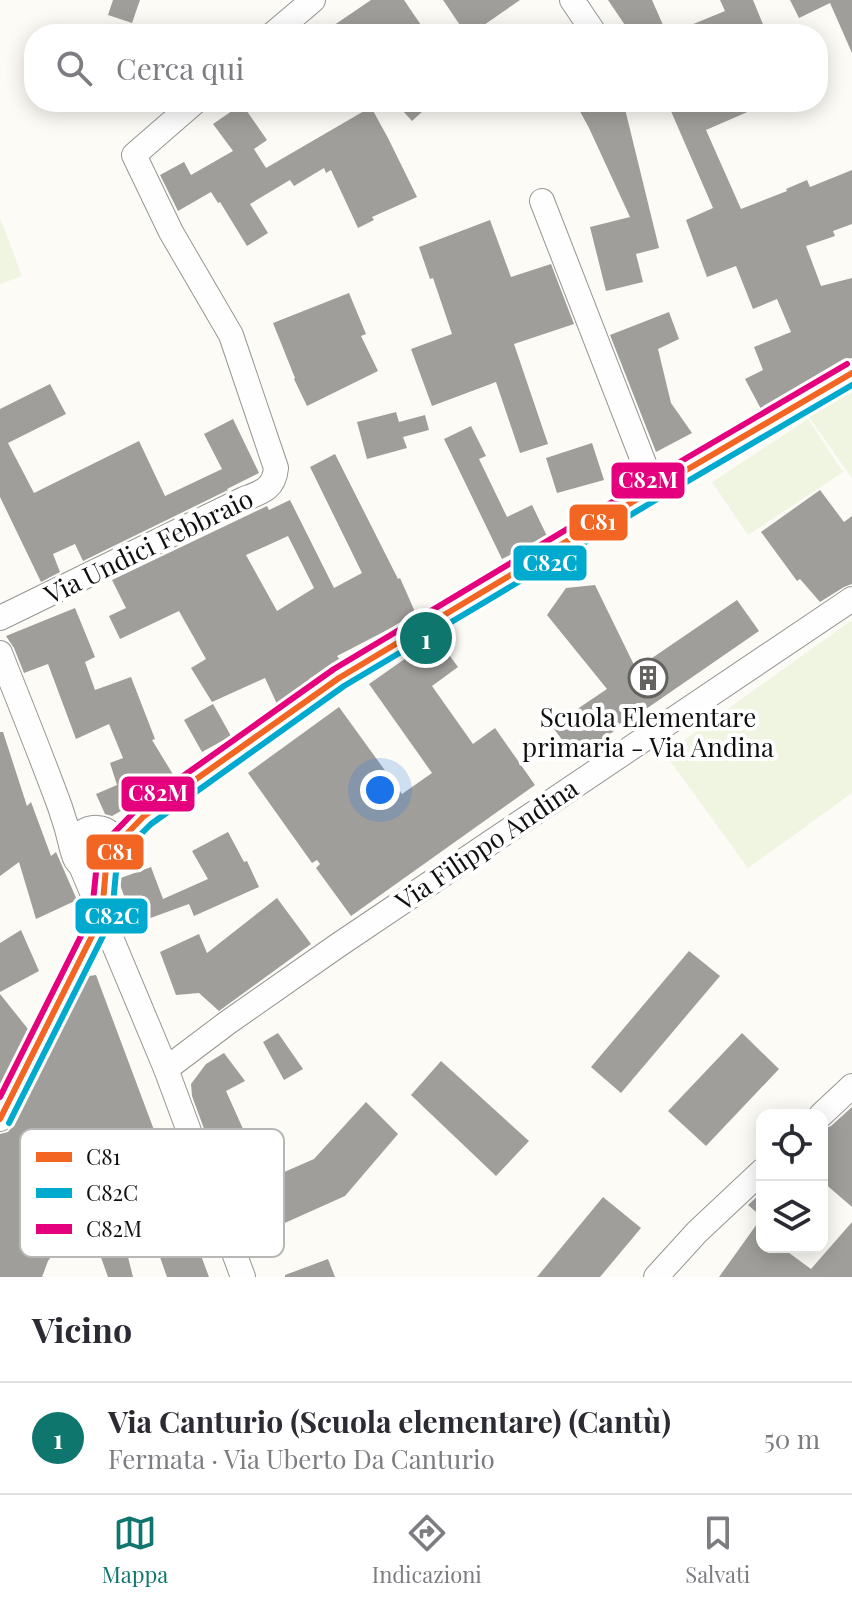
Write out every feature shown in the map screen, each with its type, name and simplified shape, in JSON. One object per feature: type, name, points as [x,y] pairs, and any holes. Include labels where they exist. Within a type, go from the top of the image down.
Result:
[{"type":"street","points":[[285,24],[313,0]]},
{"type":"street","points":[[572,0],[588,24]]},
{"type":"street","name":"Via Undici Febbraio","points":[[0,618],[263,492],[275,480],[276,468],[231,335],[171,232],[134,155],[183,112]]},
{"type":"street","points":[[542,201],[654,489]]},
{"type":"street","points":[[94,847],[144,816],[339,678],[852,373]]},
{"type":"street","name":"Via Filippo Andina","points":[[166,1069],[325,954],[852,599]]},
{"type":"street","points":[[0,653],[60,808],[94,847],[102,913],[188,1129]]},
{"type":"street","points":[[0,1119],[102,913]]},
{"type":"street","points":[[83,951],[101,951],[120,962]]},
{"type":"street","points":[[827,1109],[852,1086]]},
{"type":"street","points":[[656,1277],[697,1232],[756,1177]]},
{"type":"street","points":[[236,1257],[243,1277]]},
{"type":"green space","points":[[0,218],[22,276],[0,284]]},
{"type":"green space","points":[[852,388],[852,478],[809,417]]},
{"type":"green space","points":[[808,419],[843,472],[748,535],[712,482]]},
{"type":"green space","points":[[852,620],[852,793],[748,868],[665,754]]},
{"type":"building","points":[[113,0],[140,0],[132,23],[108,15]]},
{"type":"building","points":[[371,0],[404,0],[420,24],[336,24]]},
{"type":"building","points":[[443,0],[520,0],[485,24],[459,24]]},
{"type":"building","points":[[608,0],[652,0],[663,24],[624,24]]},
{"type":"building","points":[[720,0],[753,0],[763,24],[693,24],[725,11]]},
{"type":"building","points":[[790,0],[852,0],[852,53],[830,3],[799,18]]},
{"type":"building","points":[[230,112],[248,112],[267,140],[254,149],[266,168],[362,112],[374,112],[417,197],[372,217],[374,220],[358,228],[331,170],[326,173],[324,168],[294,186],[290,180],[250,204],[268,233],[247,246],[211,192],[178,211],[160,175],[184,162],[191,175],[233,151],[213,124]]},
{"type":"building","points":[[404,112],[422,112],[412,121]]},
{"type":"building","points":[[580,112],[626,112],[659,248],[636,254],[643,282],[606,291],[590,227],[630,217]]},
{"type":"building","points":[[671,112],[747,112],[706,130],[741,209],[807,180],[810,187],[852,170],[852,224],[833,231],[835,236],[806,246],[821,286],[852,278],[852,358],[761,409],[745,379],[763,370],[754,347],[791,332],[777,299],[753,309],[736,266],[707,277],[686,220],[713,208]]},
{"type":"building","points":[[490,220],[511,277],[551,264],[574,324],[514,344],[548,444],[520,453],[496,382],[432,406],[411,349],[452,334],[419,247]]},
{"type":"building","points":[[349,293],[366,334],[361,336],[378,371],[307,406],[273,323]]},
{"type":"building","points":[[669,312],[679,339],[658,349],[671,403],[692,433],[656,452],[610,335]]},
{"type":"building","points":[[50,384],[66,414],[8,443],[34,493],[139,441],[165,496],[222,469],[204,434],[233,419],[259,473],[83,561],[75,544],[53,554],[60,572],[41,582],[0,497],[0,409]]},
{"type":"building","points":[[396,412],[399,422],[425,415],[429,430],[403,437],[407,448],[367,459],[357,422]]},
{"type":"building","points":[[471,426],[486,456],[479,459],[507,517],[532,505],[547,536],[502,559],[444,439]]},
{"type":"building","points":[[592,443],[604,480],[557,493],[546,458]]},
{"type":"building","points":[[335,454],[416,614],[337,656],[340,660],[277,704],[265,678],[212,702],[191,668],[206,659],[179,611],[120,639],[109,616],[126,608],[112,580],[267,506],[269,510],[290,500],[334,588],[362,573],[310,467]],"holes":[[[288,536],[314,588],[277,611],[246,555]]]},
{"type":"building","points":[[820,490],[844,522],[852,516],[852,584],[820,602],[800,579],[797,581],[761,532]]},
{"type":"building","name":"Scuola Elementare primaria - Via Andina","points":[[595,585],[636,669],[737,600],[759,631],[575,758],[552,726],[607,689],[547,615],[566,588]]},
{"type":"building","points":[[75,608],[95,657],[85,662],[95,690],[131,677],[155,739],[152,740],[174,776],[112,816],[105,814],[96,794],[117,785],[110,763],[123,758],[109,724],[76,739],[48,664],[24,673],[6,636]]},
{"type":"building","points":[[436,637],[458,667],[432,686],[473,744],[495,728],[535,785],[351,916],[316,868],[320,864],[317,860],[312,863],[248,773],[339,707],[402,794],[432,773],[369,684]]},
{"type":"building","points":[[213,704],[231,736],[202,752],[184,720]]},
{"type":"building","points":[[0,732],[3,732],[27,806],[31,802],[51,856],[56,852],[77,900],[36,919],[19,862],[0,876]]},
{"type":"building","points":[[228,832],[259,887],[194,916],[189,904],[134,924],[118,879],[151,867],[163,899],[208,879],[192,851]]},
{"type":"building","points":[[277,898],[311,944],[219,1011],[199,993],[176,995],[160,952],[199,934],[207,953]]},
{"type":"building","points":[[21,930],[39,971],[0,992],[0,943]]},
{"type":"building","points":[[689,951],[720,976],[621,1093],[591,1067]]},
{"type":"building","points":[[96,975],[154,1129],[20,1129],[20,1257],[51,1257],[42,1277],[0,1277],[0,1134],[8,1132],[13,1126],[89,976]]},
{"type":"building","points":[[0,994],[28,1029],[0,1086]]},
{"type":"building","points":[[278,1033],[303,1069],[284,1080],[263,1042]]},
{"type":"building","points":[[742,1033],[779,1069],[706,1146],[668,1111]]},
{"type":"building","points":[[224,1053],[245,1081],[226,1091],[243,1129],[204,1129],[192,1096],[191,1084],[206,1064]]},
{"type":"building","points":[[441,1061],[529,1141],[496,1176],[411,1095]]},
{"type":"building","points":[[366,1102],[398,1134],[345,1196],[284,1223],[284,1172],[314,1159]]},
{"type":"building","points":[[852,1107],[852,1207],[828,1186],[828,1127]]},
{"type":"building","points":[[603,1197],[641,1228],[600,1277],[537,1277]]},
{"type":"building","points":[[756,1198],[756,1212],[748,1205]]},
{"type":"building","points":[[852,1222],[852,1277],[719,1277],[756,1225],[756,1253],[789,1253],[811,1269]]},
{"type":"building","points":[[101,1257],[128,1257],[133,1277],[108,1277]]},
{"type":"building","points":[[160,1257],[202,1257],[209,1277],[167,1277]]},
{"type":"building","points":[[328,1259],[335,1277],[285,1277],[285,1275]]},
{"type":"transit line","name":"C82M","points":[[0,1097],[87,924],[92,911],[97,863],[105,853],[108,839],[138,808],[334,669],[847,364]]},
{"type":"transit line","name":"C81","points":[[0,1119],[96,928],[102,913],[106,867],[114,858],[116,845],[144,816],[339,678],[852,373]]},
{"type":"transit line","name":"C82C","points":[[9,1123],[105,932],[112,915],[116,872],[126,849],[151,824],[344,686],[852,385]]},
{"type":"place","name":"Via Canturio (Scuola elementare) (Cantù)","points":[[426,638]]},
{"type":"place","name":"Scuola Elementare primaria - Via Andina","points":[[648,678]]}]
